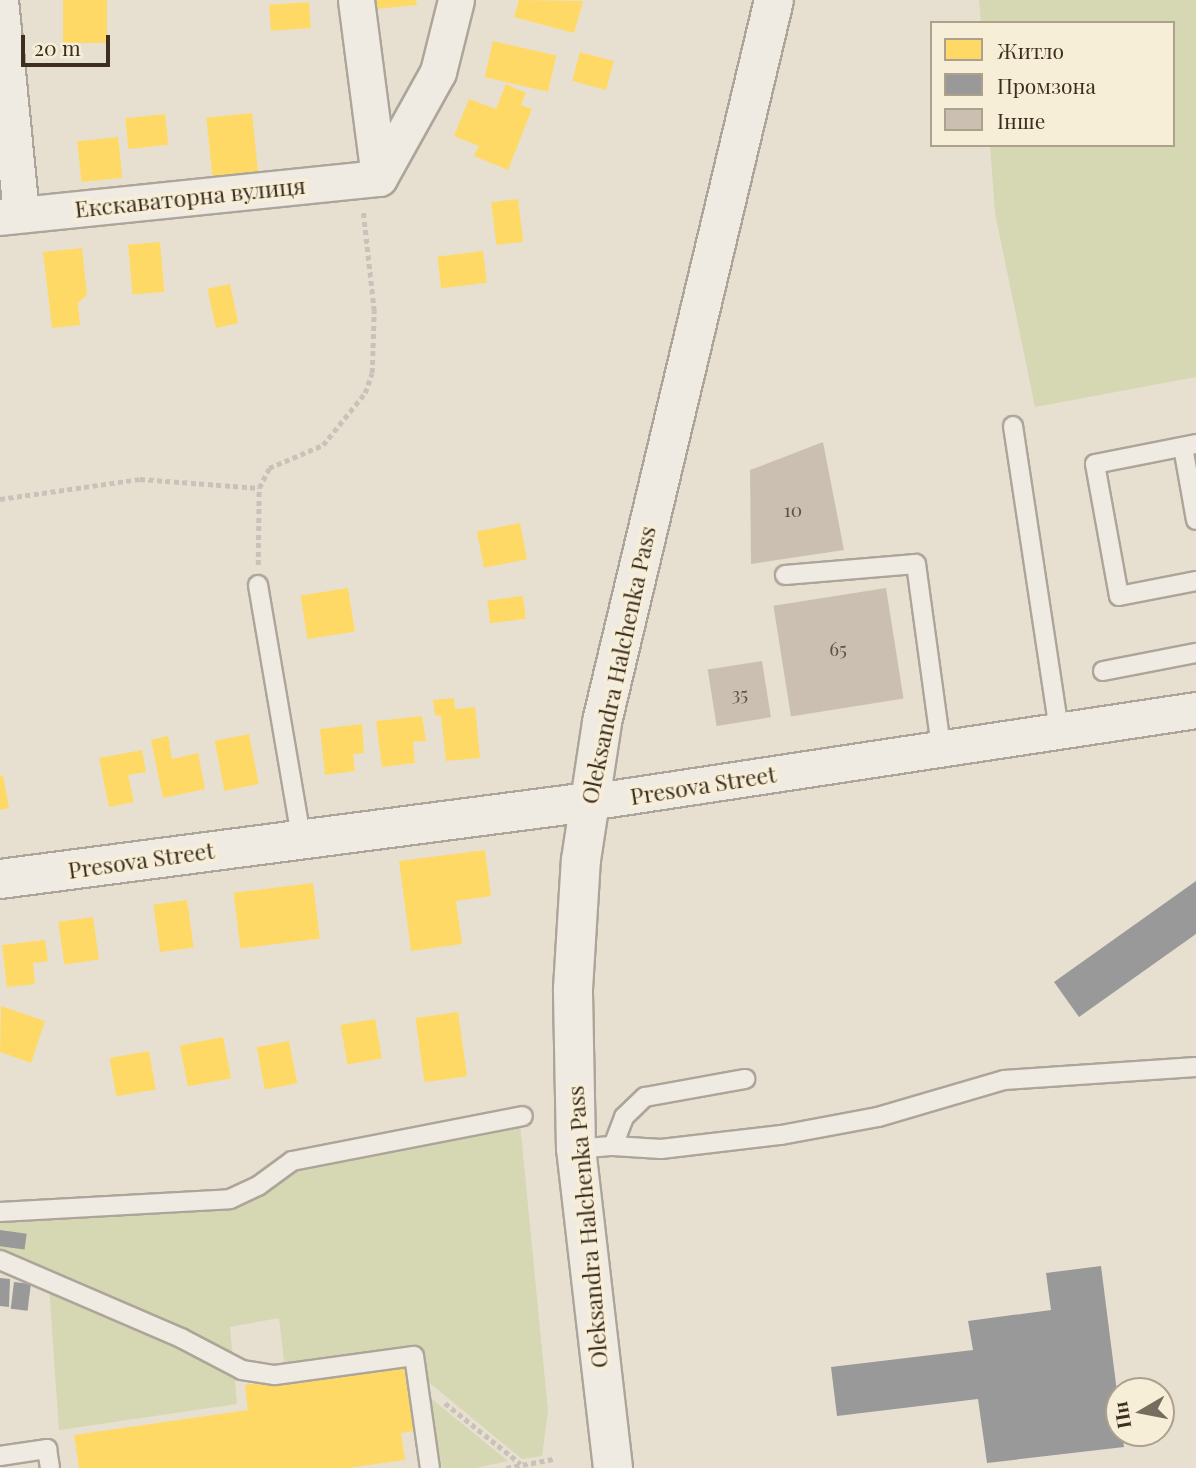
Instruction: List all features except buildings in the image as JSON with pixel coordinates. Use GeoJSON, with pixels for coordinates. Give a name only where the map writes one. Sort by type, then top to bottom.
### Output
{"type":"FeatureCollection","features":[{"type":"Feature","properties":{"kind":"main road","name":"Oleksandra Halchenka Pass"},"geometry":{"type":"LineString","coordinates":[[613,1468],[595,1148],[573,989],[589,802],[602,722],[632,590],[774,0]]}},
{"type":"Feature","properties":{"kind":"main road","name":"Presova Street"},"geometry":{"type":"LineString","coordinates":[[0,879],[301,837],[589,802]]}},
{"type":"Feature","properties":{"kind":"street"},"geometry":{"type":"LineString","coordinates":[[0,0],[10,216]]}},
{"type":"Feature","properties":{"kind":"street"},"geometry":{"type":"LineString","coordinates":[[356,0],[370,179]]}},
{"type":"Feature","properties":{"kind":"street"},"geometry":{"type":"LineString","coordinates":[[370,179],[438,72],[456,0]]}},
{"type":"Feature","properties":{"kind":"street","name":"Екскаваторна вулиця"},"geometry":{"type":"LineString","coordinates":[[10,216],[370,179]]}},
{"type":"Feature","properties":{"kind":"street","name":"Presova Street"},"geometry":{"type":"LineString","coordinates":[[589,802],[1196,710]]}},
{"type":"Feature","properties":{"kind":"lane"},"geometry":{"type":"LineString","coordinates":[[1013,426],[1059,730]]}},
{"type":"Feature","properties":{"kind":"lane"},"geometry":{"type":"LineString","coordinates":[[1196,520],[1189,445],[1096,464],[1119,596],[1196,581]]}},
{"type":"Feature","properties":{"kind":"lane"},"geometry":{"type":"LineString","coordinates":[[785,575],[916,564],[941,747]]}},
{"type":"Feature","properties":{"kind":"lane"},"geometry":{"type":"LineString","coordinates":[[258,585],[301,837]]}},
{"type":"Feature","properties":{"kind":"lane"},"geometry":{"type":"LineString","coordinates":[[1102,671],[1196,653]]}},
{"type":"Feature","properties":{"kind":"lane"},"geometry":{"type":"LineString","coordinates":[[595,1148],[661,1149],[781,1135],[878,1118],[1004,1080],[1196,1067]]}},
{"type":"Feature","properties":{"kind":"lane"},"geometry":{"type":"LineString","coordinates":[[595,1148],[645,1097],[745,1079]]}},
{"type":"Feature","properties":{"kind":"lane"},"geometry":{"type":"LineString","coordinates":[[0,1212],[230,1199],[258,1186],[292,1161],[523,1116]]}},
{"type":"Feature","properties":{"kind":"lane"},"geometry":{"type":"LineString","coordinates":[[0,1260],[181,1338],[242,1370],[275,1375],[414,1356],[430,1468]]}},
{"type":"Feature","properties":{"kind":"lane"},"geometry":{"type":"LineString","coordinates":[[0,1456],[47,1449],[50,1468]]}},
{"type":"Feature","properties":{"kind":"path"},"geometry":{"type":"LineString","coordinates":[[258,585],[259,488],[269,468],[323,445],[365,393],[372,373],[374,311],[370,179]]}},
{"type":"Feature","properties":{"kind":"path"},"geometry":{"type":"LineString","coordinates":[[0,499],[140,479],[259,488]]}},
{"type":"Feature","properties":{"kind":"path"},"geometry":{"type":"LineString","coordinates":[[417,1380],[521,1464]]}},
{"type":"Feature","properties":{"kind":"path"},"geometry":{"type":"LineString","coordinates":[[506,1468],[553,1459]]}},
{"type":"Feature","properties":{"kind":"green space"},"geometry":{"type":"Polygon","coordinates":[[[979,0],[1196,0],[1196,377],[1035,407],[995,213],[990,147],[1175,147],[1175,21],[981,21],[979,0]]]}},
{"type":"Feature","properties":{"kind":"green space"},"geometry":{"type":"Polygon","coordinates":[[[520,1123],[548,1411],[542,1456],[522,1459],[426,1380],[422,1351],[285,1369],[279,1318],[230,1327],[237,1404],[59,1430],[48,1273],[0,1253],[0,1219],[223,1204],[300,1164],[520,1123]]]}},
{"type":"Feature","properties":{"kind":"green space"},"geometry":{"type":"Polygon","coordinates":[[[428,1396],[508,1461],[476,1468],[442,1468],[428,1396]]]}}]}
